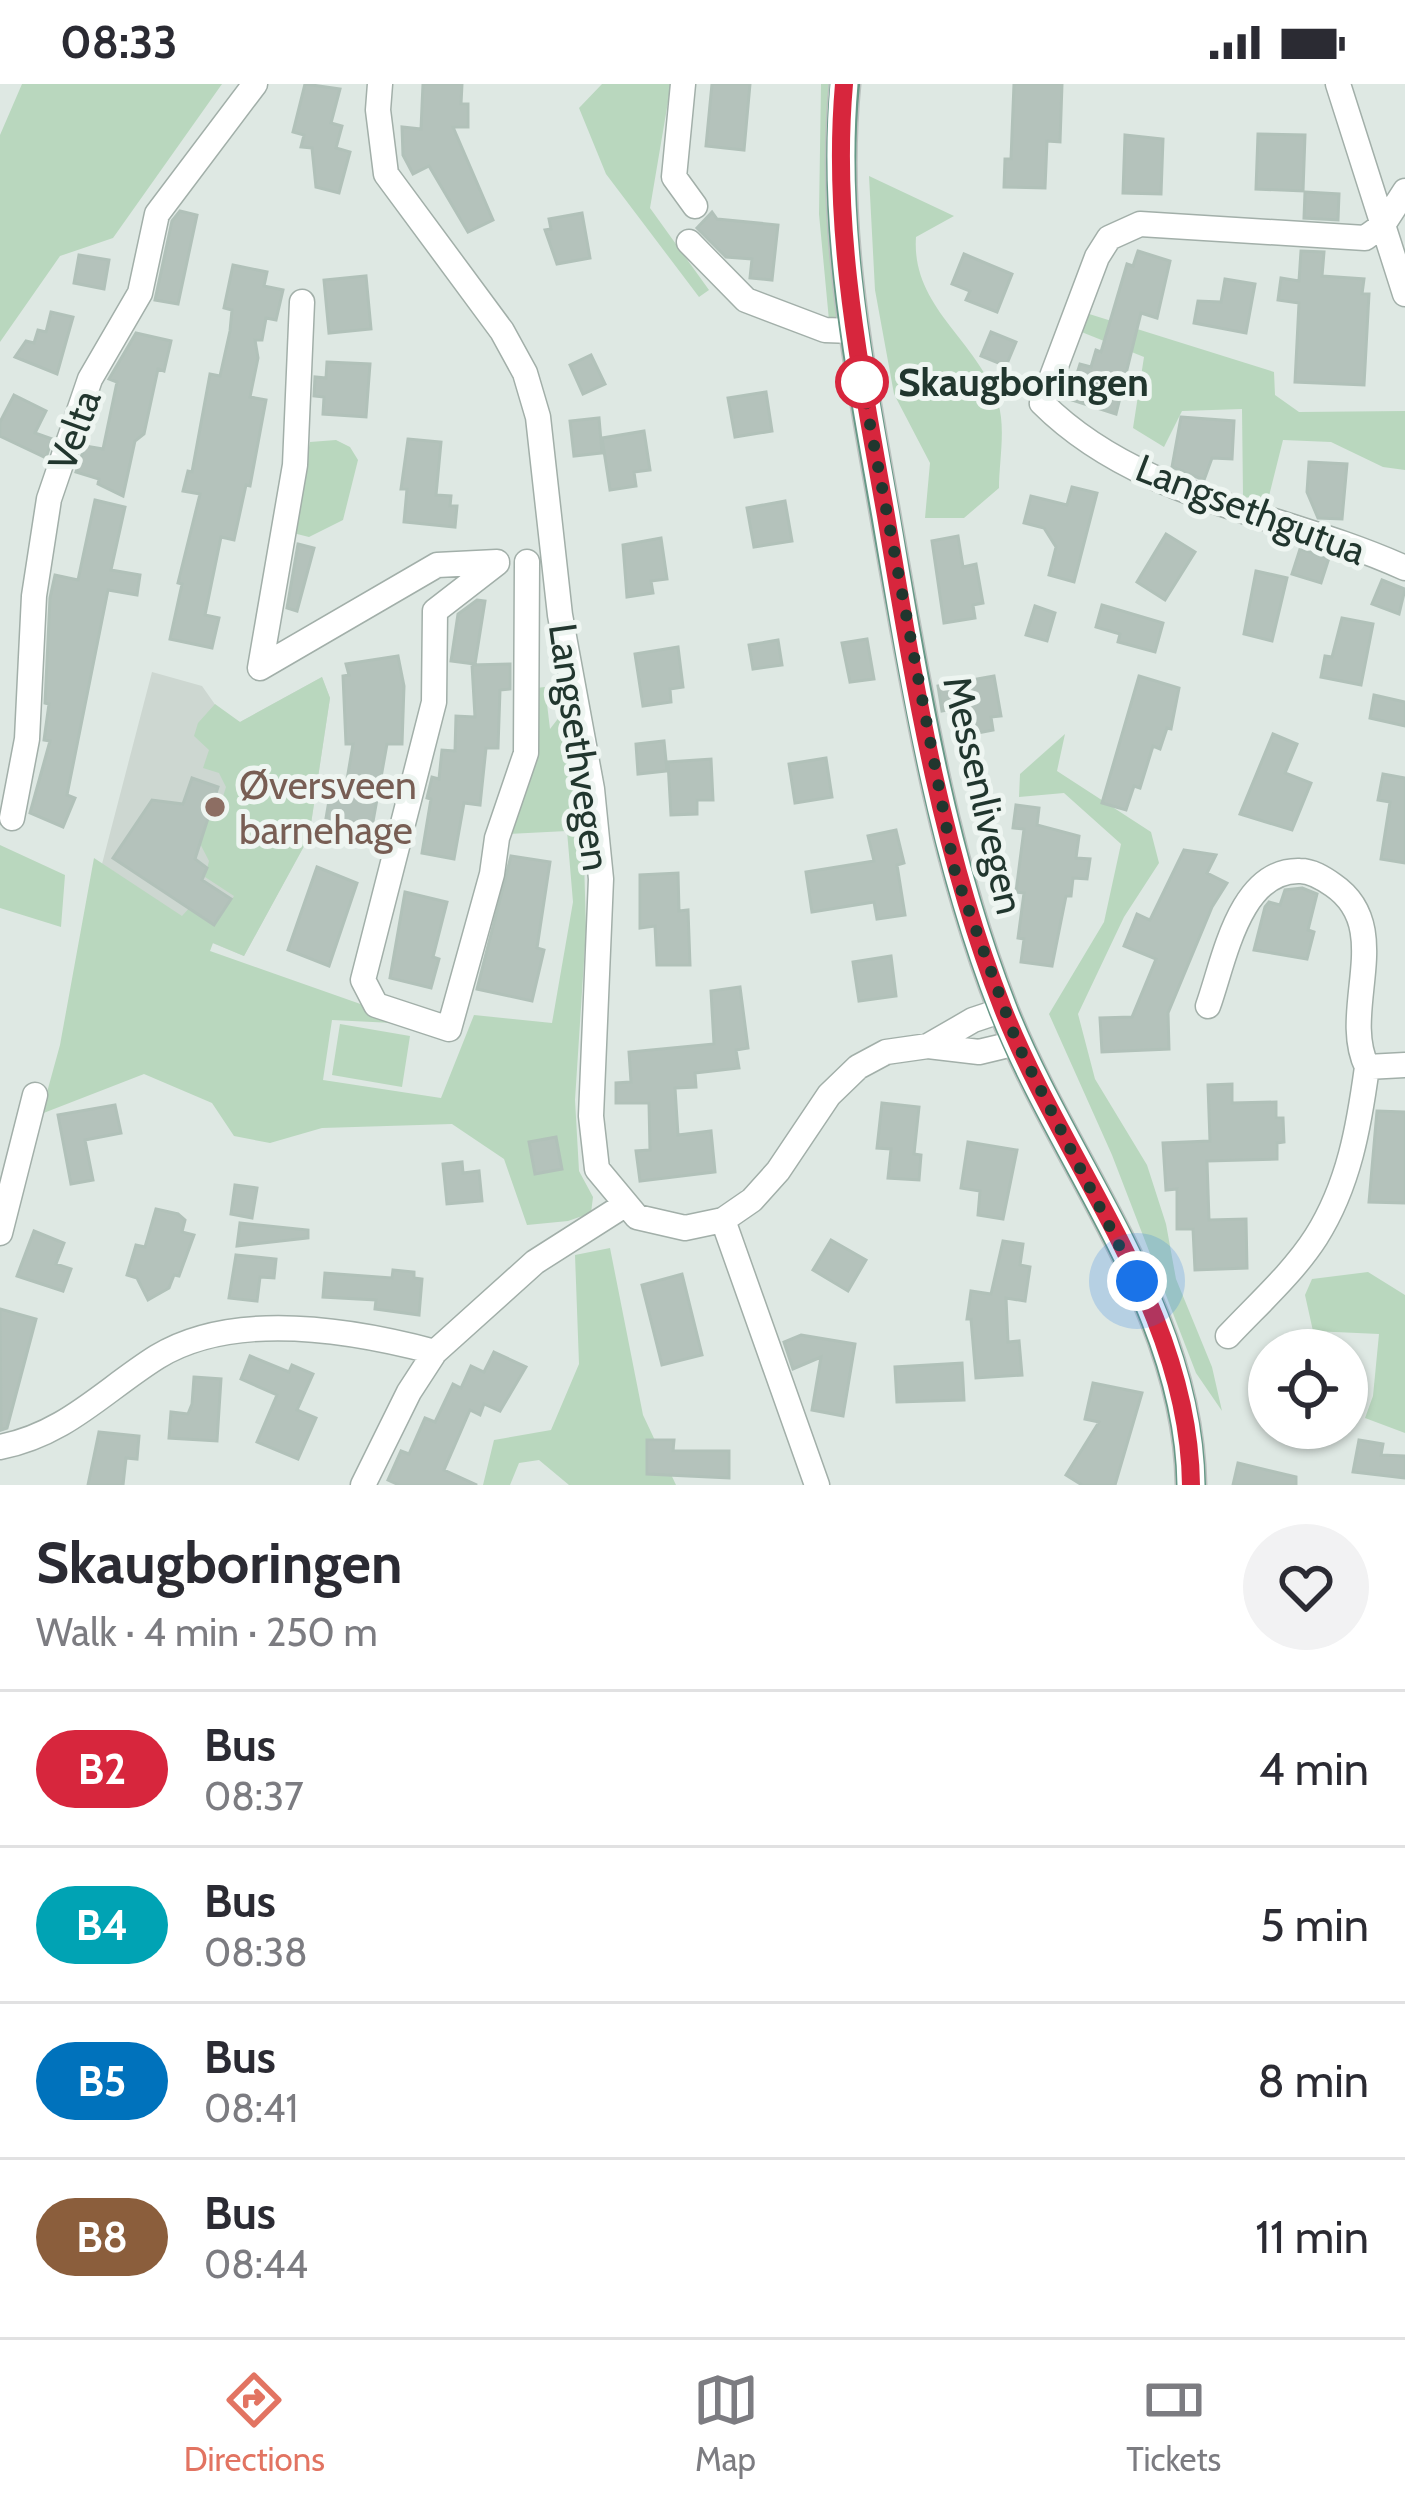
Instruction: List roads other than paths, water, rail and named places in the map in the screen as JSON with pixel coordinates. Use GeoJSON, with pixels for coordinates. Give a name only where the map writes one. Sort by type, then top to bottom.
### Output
{"type":"FeatureCollection","features":[{"type":"Feature","properties":{"kind":"main road","name":"Messenlivegen"},"geometry":{"type":"LineString","coordinates":[[844,84],[842,229],[854,331],[946,834],[1017,1043],[1124,1252],[1163,1340],[1186,1421],[1192,1485]]}},
{"type":"Feature","properties":{"kind":"street","name":"Velta"},"geometry":{"type":"LineString","coordinates":[[12,818],[26,740],[34,596],[50,499],[90,380],[140,292],[157,214],[255,84]]}},
{"type":"Feature","properties":{"kind":"street","name":"Langsethvegen"},"geometry":{"type":"LineString","coordinates":[[380,84],[378,110],[386,174],[502,331],[525,373],[538,417],[601,878],[591,1116],[596,1169],[623,1206]]}},
{"type":"Feature","properties":{"kind":"street"},"geometry":{"type":"LineString","coordinates":[[683,84],[674,177],[695,206]]}},
{"type":"Feature","properties":{"kind":"street"},"geometry":{"type":"LineString","coordinates":[[1338,84],[1405,294]]}},
{"type":"Feature","properties":{"kind":"street"},"geometry":{"type":"LineString","coordinates":[[1383,225],[1405,191]]}},
{"type":"Feature","properties":{"kind":"street","name":"Langsethgutua"},"geometry":{"type":"LineString","coordinates":[[1383,225],[1365,238],[1140,224],[1121,230],[1097,257],[1042,403],[1078,435],[1168,485],[1405,568]]}},
{"type":"Feature","properties":{"kind":"street"},"geometry":{"type":"LineString","coordinates":[[689,242],[746,300],[825,330],[854,331]]}},
{"type":"Feature","properties":{"kind":"street"},"geometry":{"type":"LineString","coordinates":[[302,302],[295,465],[260,668],[437,565],[554,560]]}},
{"type":"Feature","properties":{"kind":"street"},"geometry":{"type":"LineString","coordinates":[[497,562],[435,610],[434,702],[363,980],[376,1005],[449,1029],[497,838],[526,753],[527,562]]}},
{"type":"Feature","properties":{"kind":"street"},"geometry":{"type":"LineString","coordinates":[[1208,1006],[1248,899],[1264,882],[1288,871],[1309,871],[1349,898],[1364,926],[1358,1030],[1359,1051],[1367,1066],[1351,1157],[1334,1205],[1313,1241],[1228,1336]]}},
{"type":"Feature","properties":{"kind":"street"},"geometry":{"type":"LineString","coordinates":[[928,1046],[971,1021],[1003,1010]]}},
{"type":"Feature","properties":{"kind":"street"},"geometry":{"type":"LineString","coordinates":[[363,1485],[409,1392],[435,1352],[535,1262],[623,1206],[637,1217],[686,1228],[723,1220],[752,1199],[778,1171],[829,1095],[858,1067],[886,1052],[928,1046],[979,1052],[1017,1043]]}},
{"type":"Feature","properties":{"kind":"street"},"geometry":{"type":"LineString","coordinates":[[1367,1066],[1405,1065]]}},
{"type":"Feature","properties":{"kind":"street"},"geometry":{"type":"LineString","coordinates":[[0,1233],[35,1095]]}},
{"type":"Feature","properties":{"kind":"street"},"geometry":{"type":"LineString","coordinates":[[723,1220],[818,1485]]}},
{"type":"Feature","properties":{"kind":"street"},"geometry":{"type":"LineString","coordinates":[[0,1447],[64,1425],[183,1343],[277,1327],[381,1337],[435,1352]]}},
{"type":"Feature","properties":{"kind":"place","name":"Skaugboringen"},"geometry":{"type":"Point","coordinates":[862,382]}},
{"type":"Feature","properties":{"kind":"place","name":"Øversveen barnehage"},"geometry":{"type":"Point","coordinates":[215,807]}}]}
